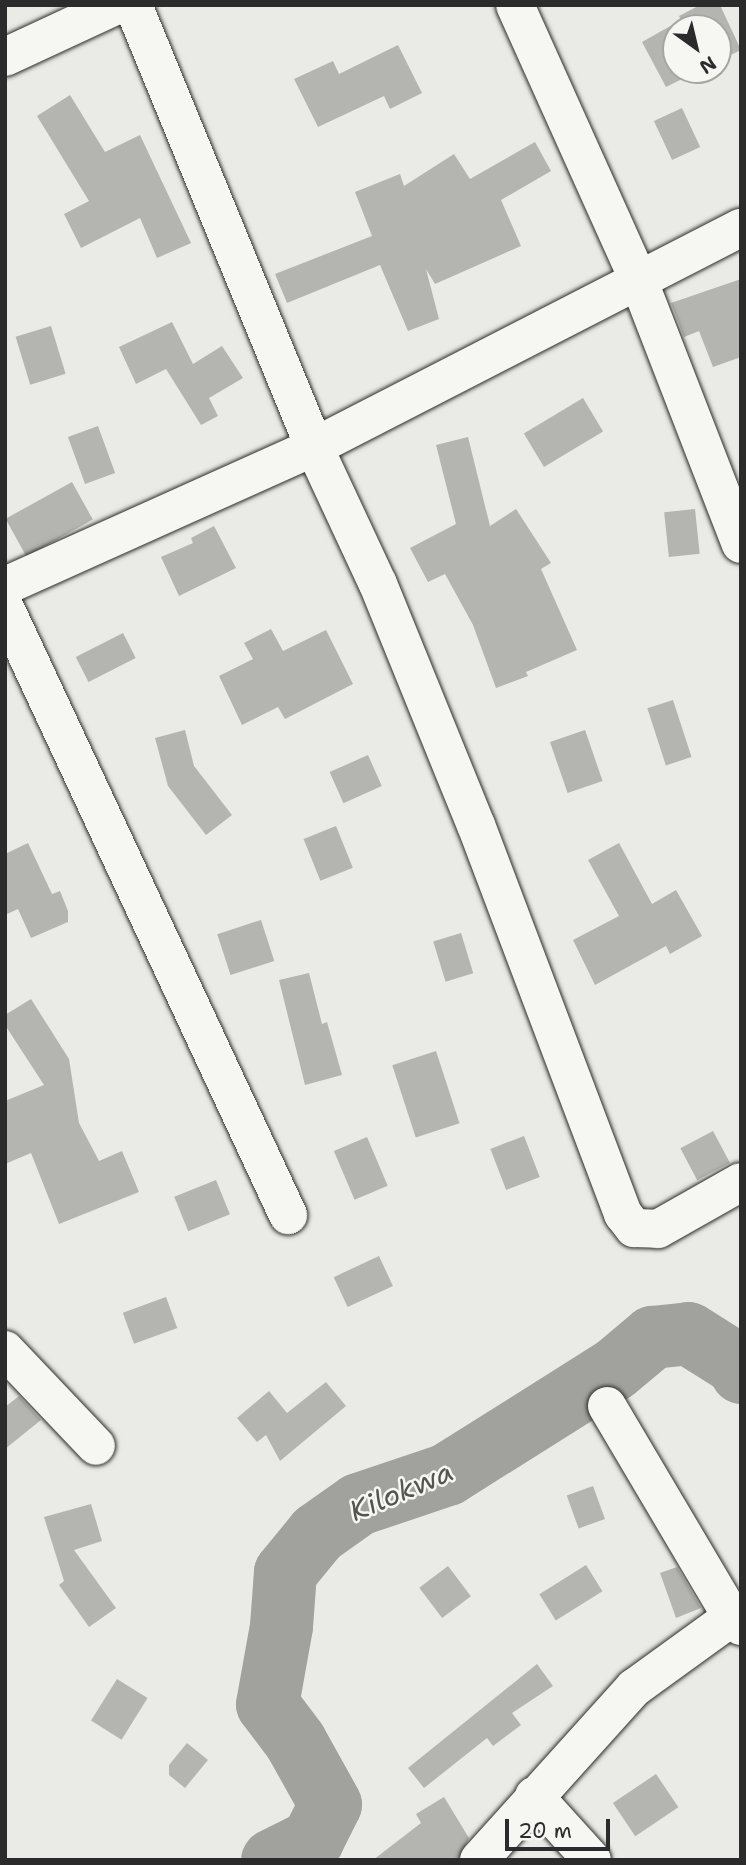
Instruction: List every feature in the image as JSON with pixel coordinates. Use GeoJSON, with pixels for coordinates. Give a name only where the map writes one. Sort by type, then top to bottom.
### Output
{"type":"FeatureCollection","features":[{"type":"Feature","properties":{"kind":"street"},"geometry":{"type":"LineString","coordinates":[[5,57],[117,5]]}},
{"type":"Feature","properties":{"kind":"street"},"geometry":{"type":"LineString","coordinates":[[133,5],[314,447],[378,584],[476,825],[622,1214],[634,1228],[657,1229],[741,1182]]}},
{"type":"Feature","properties":{"kind":"street"},"geometry":{"type":"LineString","coordinates":[[515,5],[638,279],[741,544]]}},
{"type":"Feature","properties":{"kind":"street"},"geometry":{"type":"LineString","coordinates":[[5,586],[314,447],[741,228]]}},
{"type":"Feature","properties":{"kind":"street"},"geometry":{"type":"LineString","coordinates":[[5,608],[288,1215]]}},
{"type":"Feature","properties":{"kind":"street"},"geometry":{"type":"LineString","coordinates":[[5,1350],[96,1446]]}},
{"type":"Feature","properties":{"kind":"street"},"geometry":{"type":"LineString","coordinates":[[479,1860],[634,1688],[736,1622],[607,1405]]}},
{"type":"Feature","properties":{"kind":"street"},"geometry":{"type":"LineString","coordinates":[[534,1796],[592,1860]]}},
{"type":"Feature","properties":{"kind":"building"},"geometry":{"type":"Polygon","coordinates":[[[700,5],[720,5],[724,14],[683,14],[700,5]]]}},
{"type":"Feature","properties":{"kind":"building"},"geometry":{"type":"Polygon","coordinates":[[[662,31],[662,80],[642,42],[662,31]]]}},
{"type":"Feature","properties":{"kind":"building"},"geometry":{"type":"Polygon","coordinates":[[[732,31],[741,50],[732,54],[732,31]]]}},
{"type":"Feature","properties":{"kind":"building"},"geometry":{"type":"Polygon","coordinates":[[[398,45],[422,93],[390,109],[384,96],[318,127],[294,79],[333,61],[339,74],[398,45]]]}},
{"type":"Feature","properties":{"kind":"building"},"geometry":{"type":"Polygon","coordinates":[[[70,95],[105,152],[140,135],[191,243],[157,258],[140,218],[81,248],[64,214],[89,201],[37,116],[70,95]]]}},
{"type":"Feature","properties":{"kind":"building"},"geometry":{"type":"Polygon","coordinates":[[[682,108],[700,147],[672,160],[654,121],[682,108]]]}},
{"type":"Feature","properties":{"kind":"building"},"geometry":{"type":"Polygon","coordinates":[[[535,142],[551,171],[501,200],[521,246],[435,284],[426,269],[439,319],[408,331],[380,265],[287,303],[275,274],[372,236],[355,192],[400,174],[404,186],[454,154],[470,179],[535,142]]]}},
{"type":"Feature","properties":{"kind":"building"},"geometry":{"type":"Polygon","coordinates":[[[741,279],[741,357],[713,367],[699,331],[684,337],[671,303],[741,279]]]}},
{"type":"Feature","properties":{"kind":"building"},"geometry":{"type":"Polygon","coordinates":[[[172,322],[193,364],[222,346],[243,378],[209,398],[218,416],[201,425],[166,369],[136,384],[119,347],[172,322]]]}},
{"type":"Feature","properties":{"kind":"building"},"geometry":{"type":"Polygon","coordinates":[[[51,326],[66,374],[30,385],[16,337],[51,326]]]}},
{"type":"Feature","properties":{"kind":"building"},"geometry":{"type":"Polygon","coordinates":[[[583,398],[603,431],[544,467],[524,434],[583,398]]]}},
{"type":"Feature","properties":{"kind":"building"},"geometry":{"type":"Polygon","coordinates":[[[98,426],[115,473],[85,484],[68,437],[98,426]]]}},
{"type":"Feature","properties":{"kind":"building"},"geometry":{"type":"Polygon","coordinates":[[[468,437],[490,526],[516,509],[551,563],[541,569],[577,650],[526,672],[528,676],[496,688],[473,625],[445,574],[428,582],[410,548],[456,524],[436,445],[468,437]]]}},
{"type":"Feature","properties":{"kind":"building"},"geometry":{"type":"Polygon","coordinates":[[[72,482],[93,520],[26,556],[6,519],[72,482]]]}},
{"type":"Feature","properties":{"kind":"building"},"geometry":{"type":"Polygon","coordinates":[[[695,509],[700,554],[669,557],[664,512],[695,509]]]}},
{"type":"Feature","properties":{"kind":"building"},"geometry":{"type":"Polygon","coordinates":[[[214,526],[236,568],[179,596],[161,557],[193,543],[191,538],[214,526]]]}},
{"type":"Feature","properties":{"kind":"building"},"geometry":{"type":"Polygon","coordinates":[[[271,629],[283,651],[326,630],[353,684],[285,719],[278,707],[242,725],[219,676],[253,659],[244,643],[271,629]]]}},
{"type":"Feature","properties":{"kind":"building"},"geometry":{"type":"Polygon","coordinates":[[[123,633],[136,658],[88,682],[76,657],[123,633]]]}},
{"type":"Feature","properties":{"kind":"building"},"geometry":{"type":"Polygon","coordinates":[[[673,700],[692,757],[666,765],[647,708],[673,700]]]}},
{"type":"Feature","properties":{"kind":"building"},"geometry":{"type":"Polygon","coordinates":[[[185,730],[194,766],[232,815],[206,835],[168,786],[155,738],[185,730]]]}},
{"type":"Feature","properties":{"kind":"building"},"geometry":{"type":"Polygon","coordinates":[[[585,730],[603,781],[568,793],[550,742],[585,730]]]}},
{"type":"Feature","properties":{"kind":"building"},"geometry":{"type":"Polygon","coordinates":[[[368,755],[382,786],[343,803],[330,772],[368,755]]]}},
{"type":"Feature","properties":{"kind":"building"},"geometry":{"type":"Polygon","coordinates":[[[336,826],[353,868],[320,881],[304,839],[336,826]]]}},
{"type":"Feature","properties":{"kind":"building"},"geometry":{"type":"Polygon","coordinates":[[[28,843],[52,894],[60,891],[68,911],[68,922],[31,938],[18,909],[5,915],[5,854],[28,843]]]}},
{"type":"Feature","properties":{"kind":"building"},"geometry":{"type":"Polygon","coordinates":[[[619,843],[652,904],[676,890],[702,936],[670,954],[666,946],[595,985],[573,940],[619,916],[588,860],[619,843]]]}},
{"type":"Feature","properties":{"kind":"building"},"geometry":{"type":"Polygon","coordinates":[[[261,920],[274,961],[231,975],[217,934],[261,920]]]}},
{"type":"Feature","properties":{"kind":"building"},"geometry":{"type":"Polygon","coordinates":[[[461,933],[473,973],[446,982],[433,941],[461,933]]]}},
{"type":"Feature","properties":{"kind":"building"},"geometry":{"type":"Polygon","coordinates":[[[309,973],[322,1024],[327,1022],[342,1075],[305,1085],[279,980],[309,973]]]}},
{"type":"Feature","properties":{"kind":"building"},"geometry":{"type":"Polygon","coordinates":[[[31,999],[69,1059],[79,1123],[99,1161],[122,1151],[139,1192],[59,1224],[31,1153],[5,1164],[5,1101],[44,1085],[5,1025],[5,1015],[31,999]]]}},
{"type":"Feature","properties":{"kind":"building"},"geometry":{"type":"Polygon","coordinates":[[[436,1051],[459,1123],[416,1137],[392,1065],[436,1051]]]}},
{"type":"Feature","properties":{"kind":"building"},"geometry":{"type":"Polygon","coordinates":[[[713,1131],[730,1163],[697,1180],[680,1148],[713,1131]]]}},
{"type":"Feature","properties":{"kind":"building"},"geometry":{"type":"Polygon","coordinates":[[[524,1136],[540,1177],[506,1190],[490,1149],[524,1136]]]}},
{"type":"Feature","properties":{"kind":"building"},"geometry":{"type":"Polygon","coordinates":[[[367,1137],[388,1186],[355,1200],[334,1151],[367,1137]]]}},
{"type":"Feature","properties":{"kind":"building"},"geometry":{"type":"Polygon","coordinates":[[[216,1180],[230,1214],[188,1231],[174,1197],[216,1180]]]}},
{"type":"Feature","properties":{"kind":"building"},"geometry":{"type":"Polygon","coordinates":[[[379,1256],[393,1286],[348,1307],[334,1277],[379,1256]]]}},
{"type":"Feature","properties":{"kind":"building"},"geometry":{"type":"Polygon","coordinates":[[[166,1297],[177,1328],[134,1344],[123,1313],[166,1297]]]}},
{"type":"Feature","properties":{"kind":"building"},"geometry":{"type":"Polygon","coordinates":[[[326,1382],[346,1406],[280,1461],[266,1435],[257,1442],[237,1418],[269,1391],[287,1413],[326,1382]]]}},
{"type":"Feature","properties":{"kind":"building"},"geometry":{"type":"Polygon","coordinates":[[[19,1396],[41,1420],[5,1449],[5,1407],[19,1396]]]}},
{"type":"Feature","properties":{"kind":"building"},"geometry":{"type":"Polygon","coordinates":[[[593,1486],[605,1519],[579,1528],[567,1496],[593,1486]]]}},
{"type":"Feature","properties":{"kind":"building"},"geometry":{"type":"Polygon","coordinates":[[[91,1504],[102,1541],[74,1550],[116,1608],[89,1627],[59,1585],[64,1581],[44,1517],[91,1504]]]}},
{"type":"Feature","properties":{"kind":"building"},"geometry":{"type":"Polygon","coordinates":[[[586,1565],[602,1591],[556,1620],[539,1594],[586,1565]]]}},
{"type":"Feature","properties":{"kind":"building"},"geometry":{"type":"Polygon","coordinates":[[[448,1566],[471,1596],[442,1618],[419,1588],[448,1566]]]}},
{"type":"Feature","properties":{"kind":"building"},"geometry":{"type":"Polygon","coordinates":[[[677,1567],[701,1608],[676,1618],[660,1573],[677,1567]]]}},
{"type":"Feature","properties":{"kind":"building"},"geometry":{"type":"Polygon","coordinates":[[[537,1664],[553,1686],[512,1713],[521,1725],[493,1746],[487,1738],[424,1788],[408,1768],[537,1664]]]}},
{"type":"Feature","properties":{"kind":"building"},"geometry":{"type":"Polygon","coordinates":[[[117,1679],[148,1698],[122,1740],[91,1721],[117,1679]]]}},
{"type":"Feature","properties":{"kind":"building"},"geometry":{"type":"Polygon","coordinates":[[[187,1743],[208,1760],[185,1788],[169,1775],[169,1765],[187,1743]]]}},
{"type":"Feature","properties":{"kind":"building"},"geometry":{"type":"Polygon","coordinates":[[[656,1774],[678,1807],[635,1836],[613,1803],[656,1774]]]}},
{"type":"Feature","properties":{"kind":"building"},"geometry":{"type":"Polygon","coordinates":[[[444,1797],[469,1838],[458,1860],[373,1860],[421,1823],[416,1814],[444,1797]]]}},
{"type":"Feature","properties":{"kind":"waterway","name":"Kilokwa"},"geometry":{"type":"LineString","coordinates":[[272,1860],[312,1840],[330,1804],[295,1741],[267,1704],[281,1626],[285,1572],[317,1533],[358,1504],[447,1474],[614,1369],[652,1337],[688,1333],[737,1364],[741,1372]]}}]}
